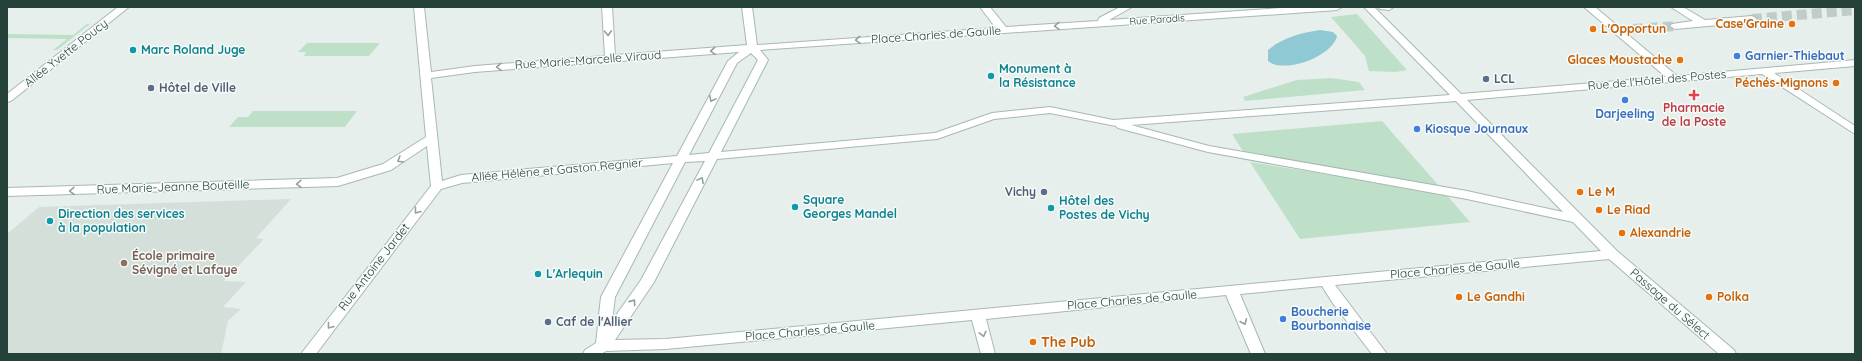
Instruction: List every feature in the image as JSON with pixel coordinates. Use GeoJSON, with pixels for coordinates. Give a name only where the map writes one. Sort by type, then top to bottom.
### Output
{"type":"FeatureCollection","features":[{"type":"Feature","properties":{"kind":"street","name":"Allée Yvette Poucy"},"geometry":{"type":"LineString","coordinates":[[7,98],[124,7]]}},
{"type":"Feature","properties":{"kind":"street"},"geometry":{"type":"LineString","coordinates":[[419,7],[436,183]]}},
{"type":"Feature","properties":{"kind":"street"},"geometry":{"type":"LineString","coordinates":[[607,7],[610,59]]}},
{"type":"Feature","properties":{"kind":"street"},"geometry":{"type":"LineString","coordinates":[[590,354],[602,346],[647,282],[763,60],[752,48],[747,7]]}},
{"type":"Feature","properties":{"kind":"street"},"geometry":{"type":"LineString","coordinates":[[985,7],[1003,30]]}},
{"type":"Feature","properties":{"kind":"street"},"geometry":{"type":"LineString","coordinates":[[1096,23],[1127,7]]}},
{"type":"Feature","properties":{"kind":"street","name":"Rue Paradis"},"geometry":{"type":"LineString","coordinates":[[1096,23],[1337,7]]}},
{"type":"Feature","properties":{"kind":"street"},"geometry":{"type":"LineString","coordinates":[[1369,7],[1612,254]]}},
{"type":"Feature","properties":{"kind":"street"},"geometry":{"type":"LineString","coordinates":[[1383,7],[1389,7]]}},
{"type":"Feature","properties":{"kind":"street"},"geometry":{"type":"LineString","coordinates":[[1590,7],[1675,79]]}},
{"type":"Feature","properties":{"kind":"street"},"geometry":{"type":"LineString","coordinates":[[1676,7],[1702,23]]}},
{"type":"Feature","properties":{"kind":"street"},"geometry":{"type":"LineString","coordinates":[[1676,26],[1752,19]]}},
{"type":"Feature","properties":{"kind":"street","name":"Place Charles de Gaulle"},"geometry":{"type":"LineString","coordinates":[[1096,23],[752,48],[732,61],[608,297],[602,346],[666,344],[1612,254]]}},
{"type":"Feature","properties":{"kind":"street"},"geometry":{"type":"LineString","coordinates":[[1619,31],[1633,29]]}},
{"type":"Feature","properties":{"kind":"street","name":"Rue Marie-Marcelle Viraud"},"geometry":{"type":"LineString","coordinates":[[426,76],[475,69],[752,48]]}},
{"type":"Feature","properties":{"kind":"street","name":"Rue de l'Hôtel des Postes"},"geometry":{"type":"LineString","coordinates":[[1458,98],[1855,64]]}},
{"type":"Feature","properties":{"kind":"street"},"geometry":{"type":"LineString","coordinates":[[1764,71],[1855,131]]}},
{"type":"Feature","properties":{"kind":"street"},"geometry":{"type":"LineString","coordinates":[[1113,123],[1458,98]]}},
{"type":"Feature","properties":{"kind":"street"},"geometry":{"type":"LineString","coordinates":[[679,160],[937,136],[992,116],[1050,110],[1113,123],[1208,149],[1467,195],[1577,219]]}},
{"type":"Feature","properties":{"kind":"street","name":"Rue Marie-Jeanne Bouteille"},"geometry":{"type":"LineString","coordinates":[[7,192],[338,182],[387,167],[432,138]]}},
{"type":"Feature","properties":{"kind":"street","name":"Allée Hélène et Gaston Regnier"},"geometry":{"type":"LineString","coordinates":[[436,183],[460,179],[679,160]]}},
{"type":"Feature","properties":{"kind":"street","name":"Rue Antoine Jardet"},"geometry":{"type":"LineString","coordinates":[[308,354],[436,183]]}},
{"type":"Feature","properties":{"kind":"street","name":"Passage du Sélect"},"geometry":{"type":"LineString","coordinates":[[1612,254],[1729,354]]}},
{"type":"Feature","properties":{"kind":"street"},"geometry":{"type":"LineString","coordinates":[[1326,281],[1337,299],[1380,354]]}},
{"type":"Feature","properties":{"kind":"street"},"geometry":{"type":"LineString","coordinates":[[1231,290],[1258,354]]}},
{"type":"Feature","properties":{"kind":"street"},"geometry":{"type":"LineString","coordinates":[[978,315],[988,354]]}},
{"type":"Feature","properties":{"kind":"shaded area","name":"École primaire Sévigné et Lafaye"},"geometry":{"type":"Polygon","coordinates":[[[291,199],[256,238],[264,239],[224,281],[246,282],[223,307],[241,309],[228,321],[221,354],[7,354],[7,234],[39,207],[291,199]]]}},
{"type":"Feature","properties":{"kind":"green space"},"geometry":{"type":"Polygon","coordinates":[[[1357,14],[1407,70],[1396,72],[1369,71],[1365,56],[1331,17],[1357,14]]]}},
{"type":"Feature","properties":{"kind":"green space"},"geometry":{"type":"Polygon","coordinates":[[[87,24],[90,24],[57,50],[53,50],[67,39],[7,38],[7,34],[73,35],[87,24]]]}},
{"type":"Feature","properties":{"kind":"green space"},"geometry":{"type":"Polygon","coordinates":[[[307,43],[380,43],[369,56],[304,56],[306,52],[298,52],[307,43]]]}},
{"type":"Feature","properties":{"kind":"green space"},"geometry":{"type":"Polygon","coordinates":[[[1331,78],[1359,82],[1365,90],[1245,101],[1243,97],[1297,80],[1331,78]]]}},
{"type":"Feature","properties":{"kind":"green space"},"geometry":{"type":"Polygon","coordinates":[[[253,111],[357,111],[345,127],[229,127],[238,117],[248,117],[253,111]]]}},
{"type":"Feature","properties":{"kind":"green space"},"geometry":{"type":"Polygon","coordinates":[[[1382,121],[1440,187],[1244,153],[1232,134],[1382,121]]]}},
{"type":"Feature","properties":{"kind":"green space"},"geometry":{"type":"Polygon","coordinates":[[[1250,162],[1445,193],[1470,222],[1300,239],[1250,162]]]}},
{"type":"Feature","properties":{"kind":"water"},"geometry":{"type":"Polygon","coordinates":[[[1320,30],[1333,32],[1337,36],[1333,44],[1317,57],[1285,66],[1275,65],[1268,61],[1268,50],[1280,42],[1299,34],[1320,30]]]}},
{"type":"Feature","properties":{"kind":"tunnel"},"geometry":{"type":"LineString","coordinates":[[1752,19],[1855,10]]}},
{"type":"Feature","properties":{"kind":"tunnel"},"geometry":{"type":"LineString","coordinates":[[1633,29],[1675,26]]}},
{"type":"Feature","properties":{"kind":"place","name":"Case'Graine"},"geometry":{"type":"Point","coordinates":[1792,24]}},
{"type":"Feature","properties":{"kind":"place","name":"L'Opportun"},"geometry":{"type":"Point","coordinates":[1593,29]}},
{"type":"Feature","properties":{"kind":"place","name":"Marc Roland Juge"},"geometry":{"type":"Point","coordinates":[133,50]}},
{"type":"Feature","properties":{"kind":"place","name":"Garnier-Thiebaut"},"geometry":{"type":"Point","coordinates":[1737,56]}},
{"type":"Feature","properties":{"kind":"place","name":"Glaces Moustache"},"geometry":{"type":"Point","coordinates":[1680,60]}},
{"type":"Feature","properties":{"kind":"place","name":"Monument à la Résistance"},"geometry":{"type":"Point","coordinates":[991,76]}},
{"type":"Feature","properties":{"kind":"place","name":"LCL"},"geometry":{"type":"Point","coordinates":[1486,79]}},
{"type":"Feature","properties":{"kind":"place","name":"Péchés-Mignons"},"geometry":{"type":"Point","coordinates":[1836,83]}},
{"type":"Feature","properties":{"kind":"place","name":"Hôtel de Ville"},"geometry":{"type":"Point","coordinates":[151,88]}},
{"type":"Feature","properties":{"kind":"place","name":"Pharmacie de la Poste"},"geometry":{"type":"Point","coordinates":[1694,95]}},
{"type":"Feature","properties":{"kind":"place","name":"Darjeeling"},"geometry":{"type":"Point","coordinates":[1625,100]}},
{"type":"Feature","properties":{"kind":"place","name":"Kiosque Journaux"},"geometry":{"type":"Point","coordinates":[1417,129]}},
{"type":"Feature","properties":{"kind":"place","name":"Vichy"},"geometry":{"type":"Point","coordinates":[1044,192]}},
{"type":"Feature","properties":{"kind":"place","name":"Le M"},"geometry":{"type":"Point","coordinates":[1580,192]}},
{"type":"Feature","properties":{"kind":"place","name":"Square Georges Mandel"},"geometry":{"type":"Point","coordinates":[795,207]}},
{"type":"Feature","properties":{"kind":"place","name":"Hôtel des Postes de Vichy"},"geometry":{"type":"Point","coordinates":[1051,208]}},
{"type":"Feature","properties":{"kind":"place","name":"Le Riad"},"geometry":{"type":"Point","coordinates":[1599,210]}},
{"type":"Feature","properties":{"kind":"place","name":"Direction des services à la population"},"geometry":{"type":"Point","coordinates":[50,221]}},
{"type":"Feature","properties":{"kind":"place","name":"Alexandrie"},"geometry":{"type":"Point","coordinates":[1622,233]}},
{"type":"Feature","properties":{"kind":"place","name":"École primaire Sévigné et Lafaye"},"geometry":{"type":"Point","coordinates":[124,263]}},
{"type":"Feature","properties":{"kind":"place","name":"L'Arlequin"},"geometry":{"type":"Point","coordinates":[538,274]}},
{"type":"Feature","properties":{"kind":"place","name":"Le Gandhi"},"geometry":{"type":"Point","coordinates":[1459,297]}},
{"type":"Feature","properties":{"kind":"place","name":"Polka"},"geometry":{"type":"Point","coordinates":[1709,297]}},
{"type":"Feature","properties":{"kind":"place","name":"Boucherie Bourbonnaise"},"geometry":{"type":"Point","coordinates":[1283,319]}},
{"type":"Feature","properties":{"kind":"place","name":"Caf de l'Allier"},"geometry":{"type":"Point","coordinates":[548,322]}},
{"type":"Feature","properties":{"kind":"place","name":"The Pub"},"geometry":{"type":"Point","coordinates":[1033,342]}}]}
